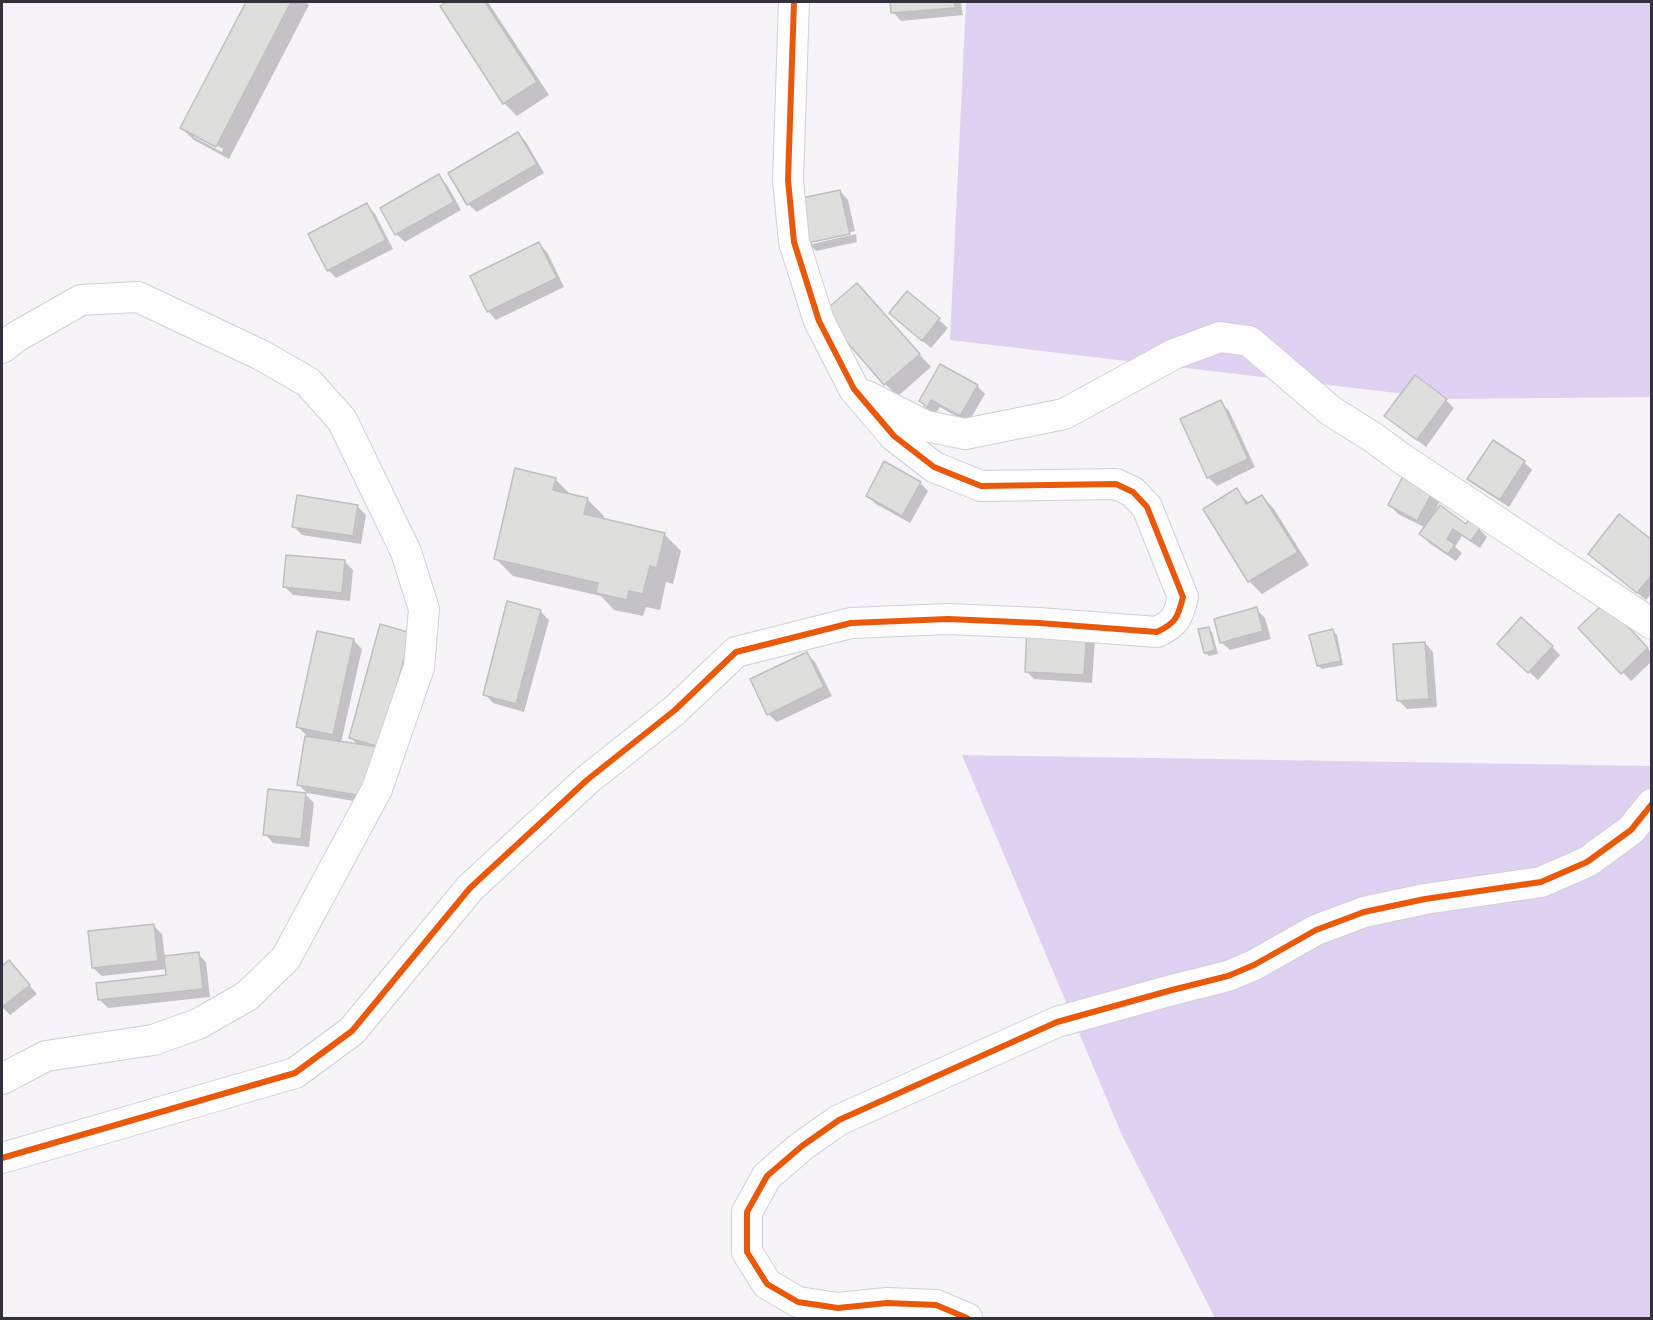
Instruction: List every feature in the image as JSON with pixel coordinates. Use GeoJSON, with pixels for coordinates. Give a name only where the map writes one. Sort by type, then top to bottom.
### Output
{"type":"FeatureCollection","features":[{"type":"Feature","properties":{"kind":"street"},"geometry":{"type":"LineString","coordinates":[[2,1158],[295,1073],[352,1031],[470,888],[587,780],[675,710],[736,652],[851,623],[948,619],[1039,622],[1157,632],[1171,626],[1180,611],[1184,597],[1147,507],[1133,492],[1116,484],[981,486],[934,466],[894,436],[854,389],[819,321],[794,242],[788,180],[794,2]]}},
{"type":"Feature","properties":{"kind":"street"},"geometry":{"type":"LineString","coordinates":[[2,348],[16,337],[81,300],[138,297],[252,350],[309,382],[342,420],[406,552],[424,609],[419,667],[377,789],[286,958],[247,996],[198,1024],[153,1040],[46,1056],[2,1079]]}},
{"type":"Feature","properties":{"kind":"street"},"geometry":{"type":"LineString","coordinates":[[854,389],[926,426],[965,434],[1064,414],[1174,354],[1220,337],[1249,341],[1331,411],[1652,624]]}},
{"type":"Feature","properties":{"kind":"street"},"geometry":{"type":"LineString","coordinates":[[968,1318],[936,1305],[887,1303],[838,1308],[798,1302],[767,1284],[747,1252],[747,1212],[767,1176],[802,1146],[839,1120],[1057,1022],[1228,976],[1254,965],[1316,930],[1364,912],[1425,898],[1541,882],[1587,862],[1631,830],[1652,804]]}},
{"type":"Feature","properties":{"kind":"shaded area"},"geometry":{"type":"Polygon","coordinates":[[[966,2],[1651,2],[1651,397],[1447,399],[950,340],[966,2]]]}},
{"type":"Feature","properties":{"kind":"shaded area"},"geometry":{"type":"Polygon","coordinates":[[[962,755],[1651,766],[1651,1318],[1215,1318],[1122,1135],[962,755]]]}},
{"type":"Feature","properties":{"kind":"building"},"geometry":{"type":"Polygon","coordinates":[[[246,2],[291,2],[216,147],[180,128],[246,2]]]}},
{"type":"Feature","properties":{"kind":"building"},"geometry":{"type":"Polygon","coordinates":[[[446,2],[485,2],[537,82],[503,104],[440,6],[446,2]]]}},
{"type":"Feature","properties":{"kind":"building"},"geometry":{"type":"Polygon","coordinates":[[[890,2],[954,2],[955,8],[891,13],[890,2]]]}},
{"type":"Feature","properties":{"kind":"building"},"geometry":{"type":"Polygon","coordinates":[[[518,132],[537,164],[467,205],[448,173],[518,132]]]}},
{"type":"Feature","properties":{"kind":"building"},"geometry":{"type":"Polygon","coordinates":[[[439,174],[454,202],[395,235],[380,208],[439,174]]]}},
{"type":"Feature","properties":{"kind":"building"},"geometry":{"type":"Polygon","coordinates":[[[840,190],[850,234],[807,243],[797,199],[840,190]]]}},
{"type":"Feature","properties":{"kind":"building"},"geometry":{"type":"Polygon","coordinates":[[[367,203],[386,240],[327,271],[308,234],[367,203]]]}},
{"type":"Feature","properties":{"kind":"building"},"geometry":{"type":"Polygon","coordinates":[[[539,242],[557,278],[487,312],[470,276],[539,242]]]}},
{"type":"Feature","properties":{"kind":"building"},"geometry":{"type":"Polygon","coordinates":[[[857,283],[920,354],[884,385],[822,313],[857,283]]]}},
{"type":"Feature","properties":{"kind":"building"},"geometry":{"type":"Polygon","coordinates":[[[907,291],[940,318],[922,341],[889,313],[907,291]]]}},
{"type":"Feature","properties":{"kind":"building"},"geometry":{"type":"Polygon","coordinates":[[[940,364],[978,385],[960,416],[931,400],[922,416],[919,415],[925,405],[919,401],[940,364]]]}},
{"type":"Feature","properties":{"kind":"building"},"geometry":{"type":"Polygon","coordinates":[[[1415,375],[1447,399],[1417,440],[1384,416],[1415,375]]]}},
{"type":"Feature","properties":{"kind":"building"},"geometry":{"type":"Polygon","coordinates":[[[1221,400],[1248,459],[1207,478],[1180,419],[1221,400]]]}},
{"type":"Feature","properties":{"kind":"building"},"geometry":{"type":"Polygon","coordinates":[[[1493,440],[1525,461],[1500,500],[1467,479],[1493,440]]]}},
{"type":"Feature","properties":{"kind":"building"},"geometry":{"type":"Polygon","coordinates":[[[884,461],[921,482],[902,516],[866,496],[884,461]]]}},
{"type":"Feature","properties":{"kind":"building"},"geometry":{"type":"Polygon","coordinates":[[[515,468],[556,478],[553,490],[588,498],[584,514],[665,533],[657,568],[650,566],[643,594],[629,591],[627,600],[596,593],[598,583],[494,559],[515,468]]]}},
{"type":"Feature","properties":{"kind":"building"},"geometry":{"type":"Polygon","coordinates":[[[1403,476],[1433,491],[1417,521],[1388,505],[1403,476]]]}},
{"type":"Feature","properties":{"kind":"building"},"geometry":{"type":"Polygon","coordinates":[[[1237,488],[1246,504],[1262,495],[1298,552],[1248,582],[1203,509],[1237,488]]]}},
{"type":"Feature","properties":{"kind":"building"},"geometry":{"type":"Polygon","coordinates":[[[297,495],[358,505],[353,536],[292,527],[297,495]]]}},
{"type":"Feature","properties":{"kind":"building"},"geometry":{"type":"Polygon","coordinates":[[[1440,505],[1466,524],[1469,520],[1480,528],[1471,541],[1453,529],[1447,539],[1455,544],[1448,554],[1419,534],[1440,505]]]}},
{"type":"Feature","properties":{"kind":"building"},"geometry":{"type":"Polygon","coordinates":[[[1619,514],[1652,540],[1652,575],[1637,593],[1588,554],[1619,514]]]}},
{"type":"Feature","properties":{"kind":"building"},"geometry":{"type":"Polygon","coordinates":[[[286,555],[345,560],[342,593],[283,587],[286,555]]]}},
{"type":"Feature","properties":{"kind":"building"},"geometry":{"type":"Polygon","coordinates":[[[507,601],[541,610],[516,704],[483,695],[507,601]]]}},
{"type":"Feature","properties":{"kind":"building"},"geometry":{"type":"Polygon","coordinates":[[[1605,602],[1648,648],[1621,674],[1578,628],[1605,602]]]}},
{"type":"Feature","properties":{"kind":"building"},"geometry":{"type":"Polygon","coordinates":[[[1257,607],[1263,631],[1220,643],[1214,619],[1257,607]]]}},
{"type":"Feature","properties":{"kind":"building"},"geometry":{"type":"Polygon","coordinates":[[[1521,617],[1553,646],[1528,673],[1497,644],[1521,617]]]}},
{"type":"Feature","properties":{"kind":"building"},"geometry":{"type":"Polygon","coordinates":[[[380,624],[411,633],[380,747],[349,738],[380,624]]]}},
{"type":"Feature","properties":{"kind":"building"},"geometry":{"type":"Polygon","coordinates":[[[1027,626],[1087,630],[1084,675],[1025,672],[1027,626]]]}},
{"type":"Feature","properties":{"kind":"building"},"geometry":{"type":"Polygon","coordinates":[[[1209,627],[1215,650],[1204,653],[1198,629],[1209,627]]]}},
{"type":"Feature","properties":{"kind":"building"},"geometry":{"type":"Polygon","coordinates":[[[1333,629],[1341,661],[1317,666],[1309,635],[1333,629]]]}},
{"type":"Feature","properties":{"kind":"building"},"geometry":{"type":"Polygon","coordinates":[[[317,631],[354,639],[333,735],[296,727],[317,631]]]}},
{"type":"Feature","properties":{"kind":"building"},"geometry":{"type":"Polygon","coordinates":[[[1425,642],[1429,699],[1397,701],[1393,644],[1425,642]]]}},
{"type":"Feature","properties":{"kind":"building"},"geometry":{"type":"Polygon","coordinates":[[[807,652],[824,687],[767,715],[750,679],[807,652]]]}},
{"type":"Feature","properties":{"kind":"building"},"geometry":{"type":"Polygon","coordinates":[[[305,736],[378,747],[369,797],[297,785],[305,736]]]}},
{"type":"Feature","properties":{"kind":"building"},"geometry":{"type":"Polygon","coordinates":[[[268,789],[306,793],[301,839],[263,835],[268,789]]]}},
{"type":"Feature","properties":{"kind":"building"},"geometry":{"type":"Polygon","coordinates":[[[154,924],[158,961],[92,968],[88,931],[154,924]]]}},
{"type":"Feature","properties":{"kind":"building"},"geometry":{"type":"Polygon","coordinates":[[[199,952],[203,989],[98,1000],[96,983],[166,975],[164,956],[199,952]]]}},
{"type":"Feature","properties":{"kind":"building"},"geometry":{"type":"Polygon","coordinates":[[[9,960],[30,985],[2,1007],[2,966],[9,960]]]}},
{"type":"Feature","properties":{"kind":"cycle path"},"geometry":{"type":"LineString","coordinates":[[2,1158],[295,1073],[352,1031],[470,888],[587,780],[675,710],[736,652],[851,623],[948,619],[1157,632],[1175,619],[1183,597],[1147,507],[1133,492],[1116,484],[981,486],[934,467],[894,436],[854,389],[819,321],[794,242],[788,180],[794,2]]}},
{"type":"Feature","properties":{"kind":"cycle path"},"geometry":{"type":"LineString","coordinates":[[967,1318],[936,1305],[887,1303],[838,1308],[798,1302],[767,1284],[747,1252],[747,1212],[767,1176],[802,1146],[839,1120],[1057,1022],[1228,976],[1254,965],[1316,930],[1364,912],[1425,899],[1541,882],[1587,862],[1631,830],[1652,804]]}}]}
